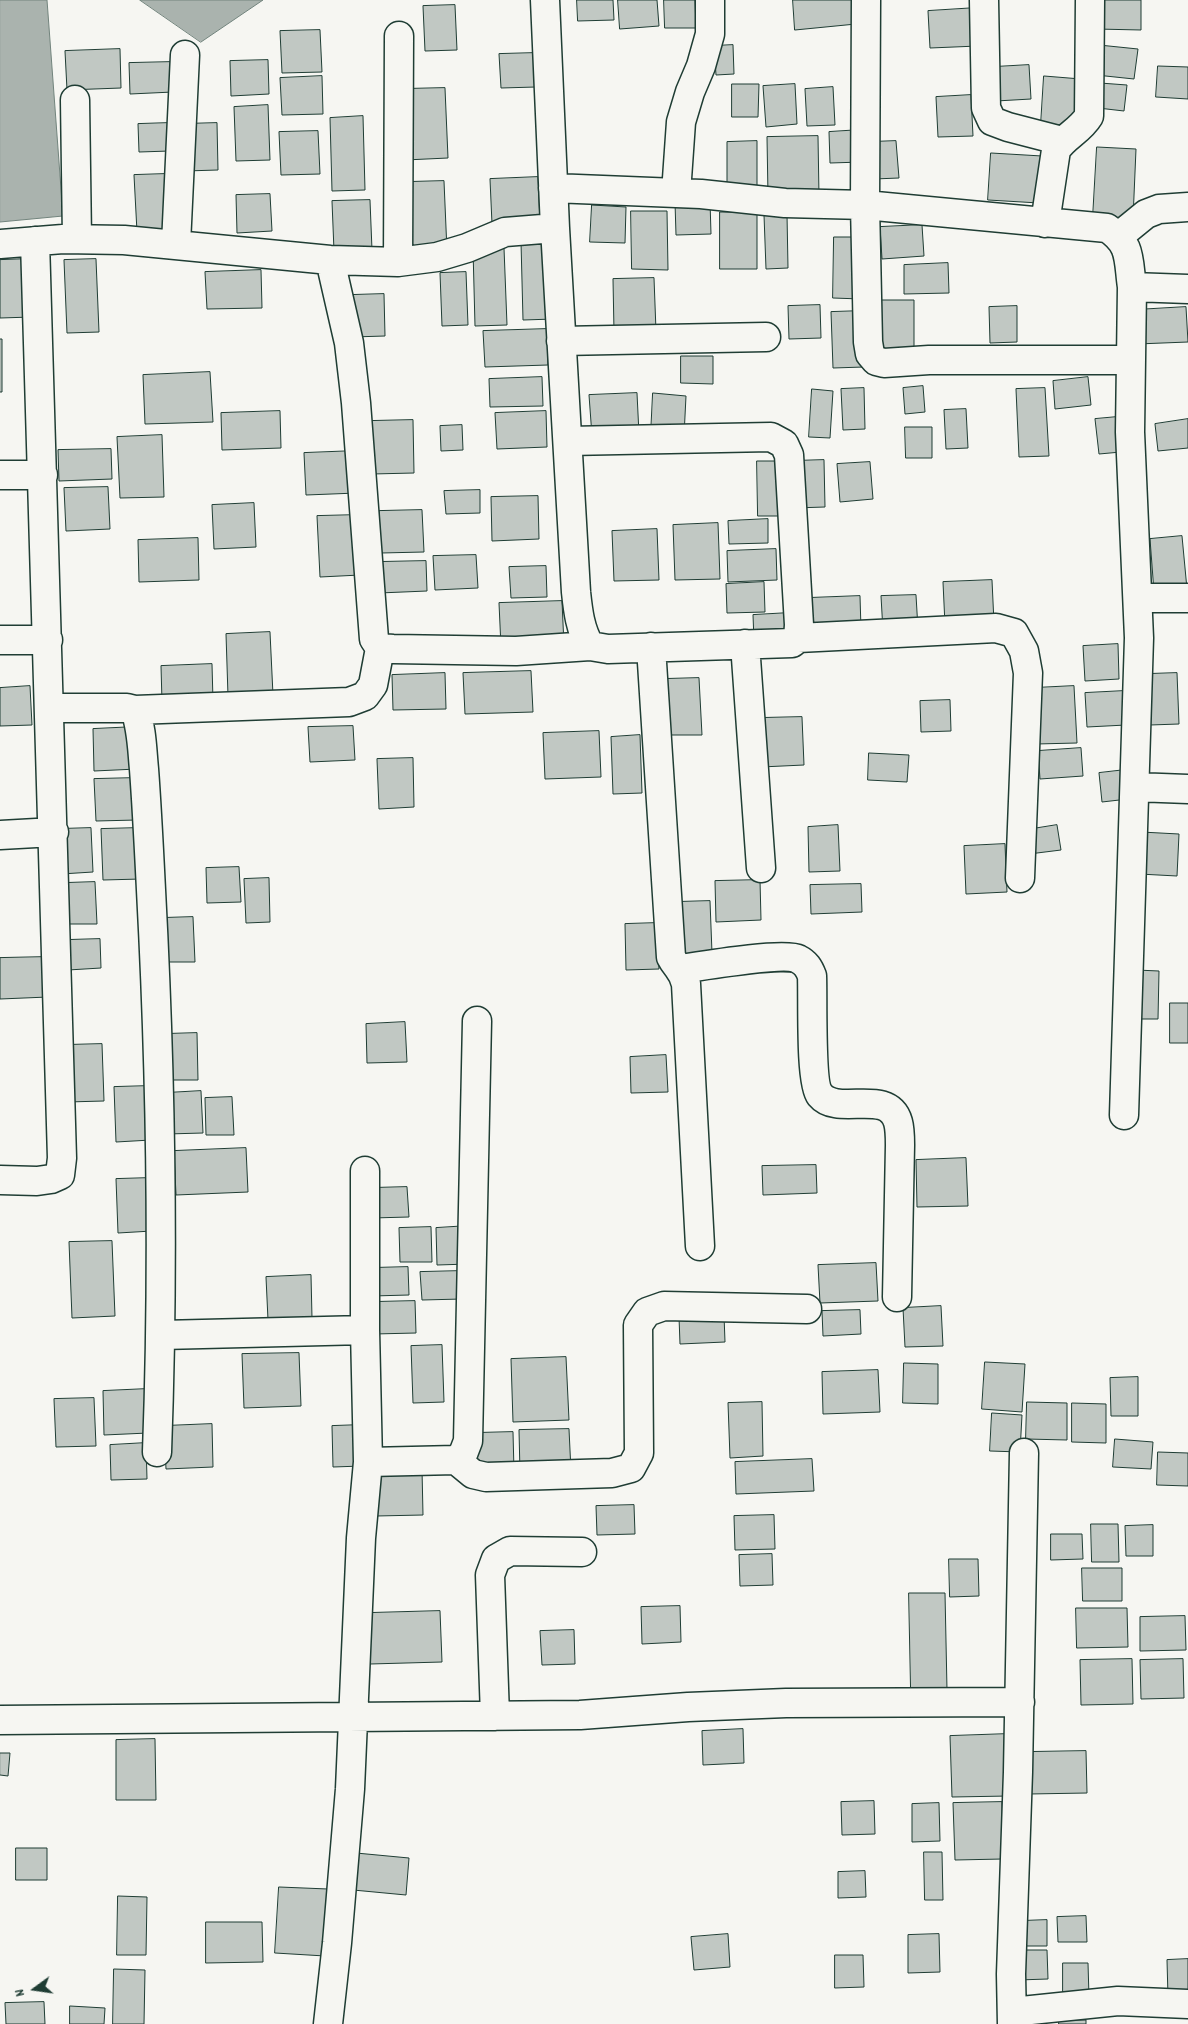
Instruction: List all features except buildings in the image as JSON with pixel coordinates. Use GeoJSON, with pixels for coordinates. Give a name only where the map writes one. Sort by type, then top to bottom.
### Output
{"type":"FeatureCollection","features":[{"type":"Feature","properties":{"kind":"street"},"geometry":{"type":"LineString","coordinates":[[545,0],[561,341],[579,618],[585,638],[590,646]]}},
{"type":"Feature","properties":{"kind":"street"},"geometry":{"type":"LineString","coordinates":[[676,193],[681,122],[710,34],[710,0]]}},
{"type":"Feature","properties":{"kind":"street"},"geometry":{"type":"LineString","coordinates":[[866,0],[865,205],[868,342],[870,354],[876,361],[884,363],[928,360],[1131,360]]}},
{"type":"Feature","properties":{"kind":"street"},"geometry":{"type":"LineString","coordinates":[[984,0],[986,108],[992,121],[1062,141]]}},
{"type":"Feature","properties":{"kind":"street"},"geometry":{"type":"LineString","coordinates":[[1045,223],[1056,150],[1062,141],[1083,126],[1089,116],[1090,0]]}},
{"type":"Feature","properties":{"kind":"street"},"geometry":{"type":"LineString","coordinates":[[398,262],[399,36]]}},
{"type":"Feature","properties":{"kind":"street"},"geometry":{"type":"LineString","coordinates":[[176,244],[185,55]]}},
{"type":"Feature","properties":{"kind":"street"},"geometry":{"type":"LineString","coordinates":[[75,100],[77,239]]}},
{"type":"Feature","properties":{"kind":"street"},"geometry":{"type":"LineString","coordinates":[[553,188],[676,193],[786,203],[865,205],[1107,228],[1119,236],[1127,249],[1132,287],[1130,432],[1139,638],[1124,1115]]}},
{"type":"Feature","properties":{"kind":"street"},"geometry":{"type":"LineString","coordinates":[[1119,236],[1146,214],[1159,209],[1188,207]]}},
{"type":"Feature","properties":{"kind":"street"},"geometry":{"type":"LineString","coordinates":[[0,244],[77,239],[124,240],[330,260],[398,262],[437,257],[466,248],[505,232],[555,228]]}},
{"type":"Feature","properties":{"kind":"street"},"geometry":{"type":"LineString","coordinates":[[0,1180],[51,1179],[60,1175],[62,1158],[36,241]]}},
{"type":"Feature","properties":{"kind":"street"},"geometry":{"type":"LineString","coordinates":[[50,708],[127,708],[135,710],[349,702],[365,696],[374,686],[380,648],[374,639],[356,403],[349,342],[330,260]]}},
{"type":"Feature","properties":{"kind":"street"},"geometry":{"type":"LineString","coordinates":[[1132,287],[1188,289]]}},
{"type":"Feature","properties":{"kind":"street"},"geometry":{"type":"LineString","coordinates":[[561,341],[766,336]]}},
{"type":"Feature","properties":{"kind":"street"},"geometry":{"type":"LineString","coordinates":[[568,441],[771,437],[784,444],[790,455],[799,625],[798,638]]}},
{"type":"Feature","properties":{"kind":"street"},"geometry":{"type":"LineString","coordinates":[[0,475],[42,475]]}},
{"type":"Feature","properties":{"kind":"street"},"geometry":{"type":"LineString","coordinates":[[1138,598],[1188,598]]}},
{"type":"Feature","properties":{"kind":"street"},"geometry":{"type":"LineString","coordinates":[[380,648],[516,652],[590,646],[608,649],[792,643],[798,638],[996,628],[1014,633],[1024,651],[1028,673],[1020,878]]}},
{"type":"Feature","properties":{"kind":"street"},"geometry":{"type":"LineString","coordinates":[[0,640],[48,640]]}},
{"type":"Feature","properties":{"kind":"street"},"geometry":{"type":"LineString","coordinates":[[745,644],[761,868]]}},
{"type":"Feature","properties":{"kind":"street"},"geometry":{"type":"LineString","coordinates":[[651,647],[671,957],[674,963],[681,969],[686,984],[700,1246]]}},
{"type":"Feature","properties":{"kind":"street"},"geometry":{"type":"LineString","coordinates":[[135,710],[140,723],[146,787],[158,1019],[162,1164],[162,1335],[157,1452]]}},
{"type":"Feature","properties":{"kind":"street"},"geometry":{"type":"LineString","coordinates":[[1135,787],[1188,789]]}},
{"type":"Feature","properties":{"kind":"street"},"geometry":{"type":"LineString","coordinates":[[0,835],[54,832]]}},
{"type":"Feature","properties":{"kind":"street"},"geometry":{"type":"LineString","coordinates":[[681,969],[771,957],[796,958],[809,967],[812,976],[815,1076],[819,1094],[826,1101],[836,1103],[881,1104],[892,1111],[898,1122],[900,1145],[897,1297]]}},
{"type":"Feature","properties":{"kind":"street"},"geometry":{"type":"LineString","coordinates":[[368,1462],[456,1460],[463,1454],[468,1441],[477,1021]]}},
{"type":"Feature","properties":{"kind":"street"},"geometry":{"type":"LineString","coordinates":[[328,2024],[338,1943],[350,1788],[361,1538],[368,1462],[365,1330],[365,1171]]}},
{"type":"Feature","properties":{"kind":"street"},"geometry":{"type":"LineString","coordinates":[[456,1460],[473,1474],[486,1477],[612,1473],[631,1468],[639,1453],[638,1325],[647,1312],[664,1306],[807,1309]]}},
{"type":"Feature","properties":{"kind":"street"},"geometry":{"type":"LineString","coordinates":[[162,1335],[365,1330]]}},
{"type":"Feature","properties":{"kind":"street"},"geometry":{"type":"LineString","coordinates":[[1024,1453],[1012,2018],[1118,2001],[1188,2004]]}},
{"type":"Feature","properties":{"kind":"street"},"geometry":{"type":"LineString","coordinates":[[495,1716],[490,1575],[496,1559],[510,1552],[582,1552]]}},
{"type":"Feature","properties":{"kind":"street"},"geometry":{"type":"LineString","coordinates":[[0,1720],[580,1715],[688,1707],[786,1703],[1020,1702]]}},
{"type":"Feature","properties":{"kind":"shaded area"},"geometry":{"type":"Polygon","coordinates":[[[0,0],[47,0],[63,216],[0,222],[0,0]]]}},
{"type":"Feature","properties":{"kind":"shaded area"},"geometry":{"type":"Polygon","coordinates":[[[140,0],[263,0],[201,42],[140,0]]]}}]}
